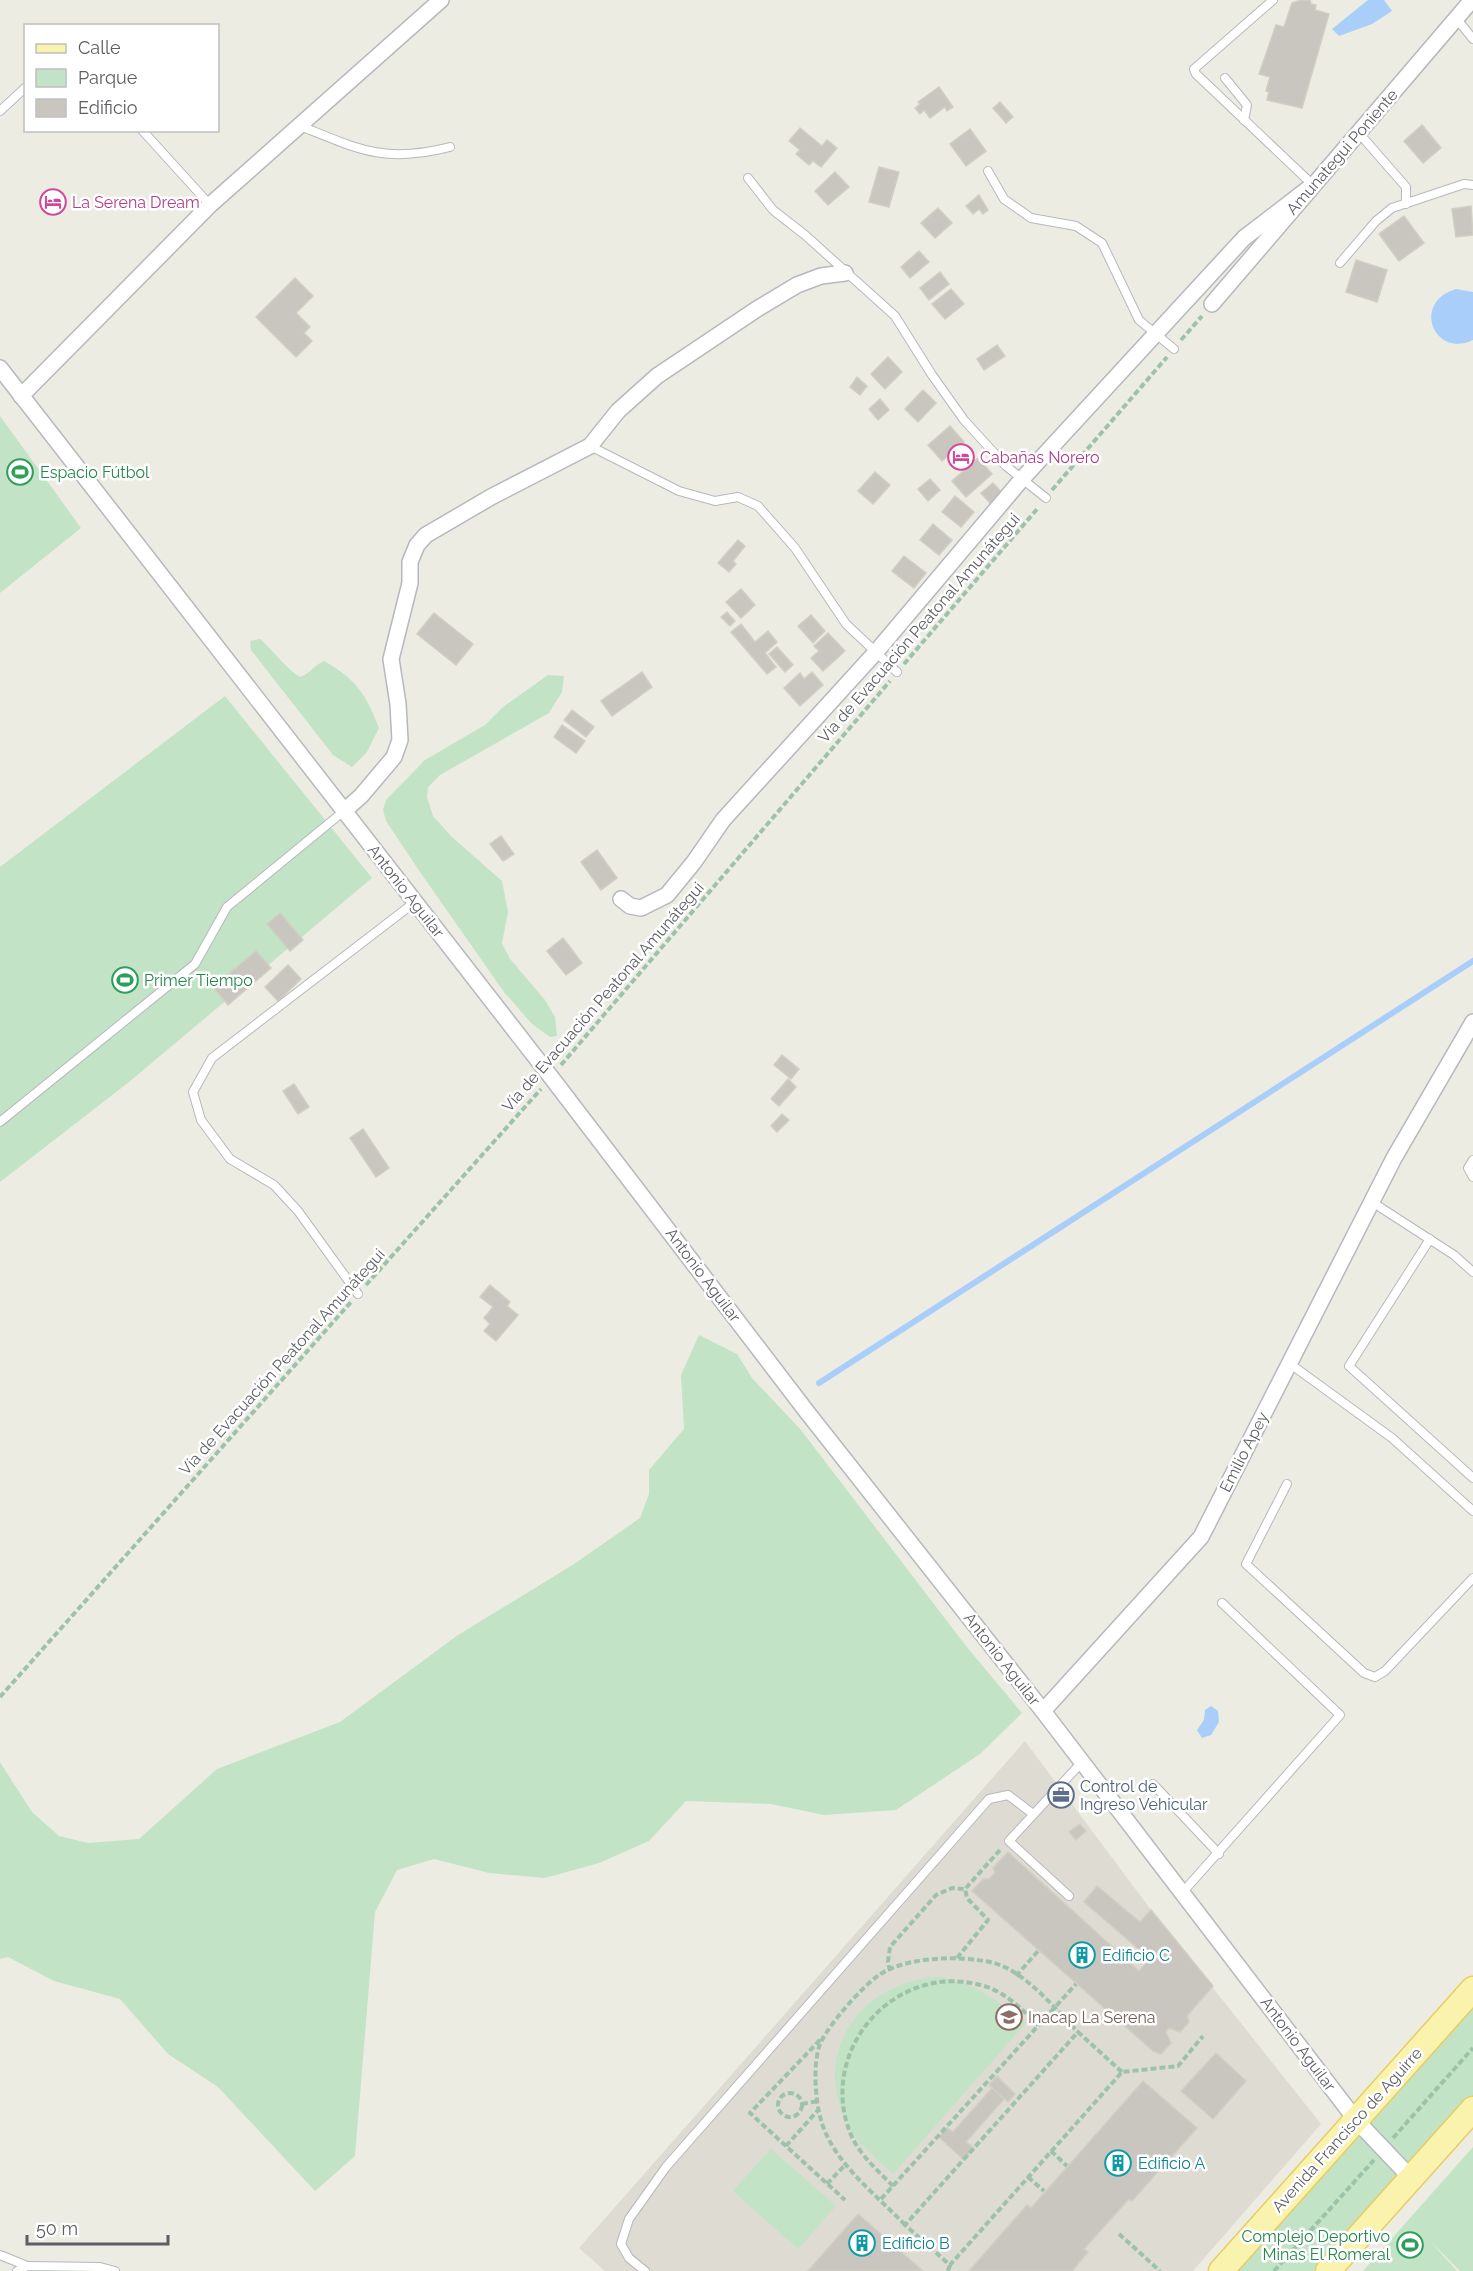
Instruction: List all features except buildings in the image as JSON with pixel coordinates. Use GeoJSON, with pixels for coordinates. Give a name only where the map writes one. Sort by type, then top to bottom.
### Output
{"type":"FeatureCollection","features":[{"type":"Feature","properties":{"kind":"main road","name":"Avenida Francisco de Aguirre"},"geometry":{"type":"LineString","coordinates":[[1221,2271],[1473,1989]]}},
{"type":"Feature","properties":{"kind":"main road"},"geometry":{"type":"LineString","coordinates":[[1328,2271],[1473,2109]]}},
{"type":"Feature","properties":{"kind":"street"},"geometry":{"type":"LineString","coordinates":[[21,396],[210,205],[441,0]]}},
{"type":"Feature","properties":{"kind":"street","name":"Amunategui Poniente"},"geometry":{"type":"LineString","coordinates":[[1212,304],[1472,0]]}},
{"type":"Feature","properties":{"kind":"street"},"geometry":{"type":"LineString","coordinates":[[621,899],[630,906],[641,908],[667,894],[694,862],[723,820],[876,652],[1022,479],[1244,238],[1313,185]]}},
{"type":"Feature","properties":{"kind":"street"},"geometry":{"type":"LineString","coordinates":[[344,812],[362,796],[394,757],[400,740],[399,705],[391,659],[397,625],[408,591],[410,562],[417,545],[441,524],[590,446],[618,411],[657,376],[698,347],[797,285],[820,276],[845,273]]}},
{"type":"Feature","properties":{"kind":"street","name":"Antonio Aguilar"},"geometry":{"type":"LineString","coordinates":[[0,368],[551,1077],[807,1412],[1082,1762],[1356,2120],[1411,2178]]}},
{"type":"Feature","properties":{"kind":"street","name":"Emilio Apey"},"geometry":{"type":"LineString","coordinates":[[1043,1712],[1201,1537],[1394,1158],[1473,1022]]}},
{"type":"Feature","properties":{"kind":"lane"},"geometry":{"type":"LineString","coordinates":[[1273,0],[1194,69],[1196,74],[1313,185]]}},
{"type":"Feature","properties":{"kind":"lane"},"geometry":{"type":"LineString","coordinates":[[1456,18],[1473,39]]}},
{"type":"Feature","properties":{"kind":"lane"},"geometry":{"type":"LineString","coordinates":[[1225,78],[1247,105],[1244,120]]}},
{"type":"Feature","properties":{"kind":"lane"},"geometry":{"type":"LineString","coordinates":[[0,111],[24,89]]}},
{"type":"Feature","properties":{"kind":"lane"},"geometry":{"type":"LineString","coordinates":[[298,125],[377,154],[418,155],[450,147]]}},
{"type":"Feature","properties":{"kind":"lane"},"geometry":{"type":"LineString","coordinates":[[144,132],[210,205]]}},
{"type":"Feature","properties":{"kind":"lane"},"geometry":{"type":"LineString","coordinates":[[1358,132],[1406,186],[1406,204]]}},
{"type":"Feature","properties":{"kind":"lane"},"geometry":{"type":"LineString","coordinates":[[988,171],[1004,198],[1031,218],[1076,226],[1102,243],[1139,320],[1174,349]]}},
{"type":"Feature","properties":{"kind":"lane"},"geometry":{"type":"LineString","coordinates":[[748,178],[772,210],[805,235],[895,316],[964,420],[1006,466],[1046,498]]}},
{"type":"Feature","properties":{"kind":"lane"},"geometry":{"type":"LineString","coordinates":[[1340,263],[1376,221],[1392,208],[1464,184],[1473,185]]}},
{"type":"Feature","properties":{"kind":"lane"},"geometry":{"type":"LineString","coordinates":[[590,446],[679,490],[715,501],[738,497],[758,506],[795,548],[846,624],[897,672]]}},
{"type":"Feature","properties":{"kind":"lane"},"geometry":{"type":"LineString","coordinates":[[0,1122],[195,964],[227,907],[344,812]]}},
{"type":"Feature","properties":{"kind":"lane"},"geometry":{"type":"LineString","coordinates":[[358,1294],[298,1211],[274,1185],[230,1159],[201,1120],[193,1092],[212,1059],[414,902]]}},
{"type":"Feature","properties":{"kind":"lane"},"geometry":{"type":"LineString","coordinates":[[1473,1160],[1468,1168],[1473,1177]]}},
{"type":"Feature","properties":{"kind":"lane"},"geometry":{"type":"LineString","coordinates":[[1372,1202],[1454,1255],[1473,1272]]}},
{"type":"Feature","properties":{"kind":"lane"},"geometry":{"type":"LineString","coordinates":[[1430,1239],[1349,1366],[1473,1478]]}},
{"type":"Feature","properties":{"kind":"lane"},"geometry":{"type":"LineString","coordinates":[[1289,1363],[1392,1438],[1473,1511]]}},
{"type":"Feature","properties":{"kind":"lane"},"geometry":{"type":"LineString","coordinates":[[1287,1484],[1246,1564],[1364,1672],[1375,1677],[1385,1671],[1473,1578]]}},
{"type":"Feature","properties":{"kind":"lane"},"geometry":{"type":"LineString","coordinates":[[1182,1893],[1340,1715],[1222,1603]]}},
{"type":"Feature","properties":{"kind":"lane"},"geometry":{"type":"LineString","coordinates":[[1069,1896],[1009,1840],[1082,1762]]}},
{"type":"Feature","properties":{"kind":"lane"},"geometry":{"type":"LineString","coordinates":[[1153,1784],[1219,1854]]}},
{"type":"Feature","properties":{"kind":"lane"},"geometry":{"type":"LineString","coordinates":[[645,2271],[629,2258],[621,2244],[629,2219],[666,2167],[989,1799],[1008,1795],[1033,1814]]}},
{"type":"Feature","properties":{"kind":"lane"},"geometry":{"type":"LineString","coordinates":[[0,2255],[27,2266],[100,2267],[115,2271]]}},
{"type":"Feature","properties":{"kind":"lane"},"geometry":{"type":"LineString","coordinates":[[17,2271],[27,2266]]}},
{"type":"Feature","properties":{"kind":"path","name":"Vía de Evacuación Peatonal Amunátegui"},"geometry":{"type":"LineString","coordinates":[[0,1697],[551,1077],[1212,304]]}},
{"type":"Feature","properties":{"kind":"path"},"geometry":{"type":"LineString","coordinates":[[965,1889],[1009,1840]]}},
{"type":"Feature","properties":{"kind":"path"},"geometry":{"type":"LineString","coordinates":[[890,1971],[888,1962],[890,1947],[936,1895],[952,1888],[965,1889]]}},
{"type":"Feature","properties":{"kind":"path"},"geometry":{"type":"LineString","coordinates":[[957,1958],[988,1920],[967,1898],[965,1889]]}},
{"type":"Feature","properties":{"kind":"path"},"geometry":{"type":"LineString","coordinates":[[1016,1976],[1039,1950]]}},
{"type":"Feature","properties":{"kind":"path"},"geometry":{"type":"LineString","coordinates":[[950,2265],[905,2225],[846,2164],[834,2148],[821,2120],[816,2070],[821,2041],[846,2008],[880,1975],[914,1962],[957,1958],[996,1964],[1016,1976],[1054,2008],[1122,2072]]}},
{"type":"Feature","properties":{"kind":"path"},"geometry":{"type":"LineString","coordinates":[[893,2186],[861,2152],[850,2129],[843,2105],[842,2087],[849,2054],[856,2038],[876,2011],[897,1996],[919,1986],[935,1982],[969,1982],[1000,1992],[1038,2025]]}},
{"type":"Feature","properties":{"kind":"path"},"geometry":{"type":"LineString","coordinates":[[881,2199],[1076,1984]]}},
{"type":"Feature","properties":{"kind":"path"},"geometry":{"type":"LineString","coordinates":[[829,2031],[750,2114],[844,2200]]}},
{"type":"Feature","properties":{"kind":"path"},"geometry":{"type":"LineString","coordinates":[[905,2225],[1078,2032]]}},
{"type":"Feature","properties":{"kind":"path"},"geometry":{"type":"LineString","coordinates":[[948,2271],[950,2265],[1122,2072],[1178,2066],[1203,2036]]}},
{"type":"Feature","properties":{"kind":"path"},"geometry":{"type":"LineString","coordinates":[[788,2093],[798,2096],[802,2104],[798,2113],[791,2116],[783,2115],[778,2104],[781,2097],[788,2093]]}},
{"type":"Feature","properties":{"kind":"path"},"geometry":{"type":"LineString","coordinates":[[802,2104],[818,2101]]}},
{"type":"Feature","properties":{"kind":"path"},"geometry":{"type":"LineString","coordinates":[[786,2146],[819,2109]]}},
{"type":"Feature","properties":{"kind":"path"},"geometry":{"type":"LineString","coordinates":[[1051,2151],[1066,2166]]}},
{"type":"Feature","properties":{"kind":"path"},"geometry":{"type":"LineString","coordinates":[[827,2184],[846,2164]]}},
{"type":"Feature","properties":{"kind":"path"},"geometry":{"type":"LineString","coordinates":[[1028,2177],[1044,2191]]}},
{"type":"Feature","properties":{"kind":"path"},"geometry":{"type":"LineString","coordinates":[[1119,2234],[1160,2271]]}},
{"type":"Feature","properties":{"kind":"shaded area","name":"Inacap La Serena"},"geometry":{"type":"Polygon","coordinates":[[[1025,1741],[1151,1910],[1321,2124],[1193,2271],[605,2271],[579,2248],[1025,1741]]]}},
{"type":"Feature","properties":{"kind":"green space","name":"Espacio Fútbol"},"geometry":{"type":"Polygon","coordinates":[[[0,416],[81,528],[0,593],[0,416]]]}},
{"type":"Feature","properties":{"kind":"green space"},"geometry":{"type":"Polygon","coordinates":[[[260,639],[300,677],[324,661],[344,674],[359,689],[379,728],[367,752],[352,767],[333,755],[251,650],[250,641],[260,639]]]}},
{"type":"Feature","properties":{"kind":"green space"},"geometry":{"type":"Polygon","coordinates":[[[548,675],[564,676],[562,692],[549,713],[440,775],[428,787],[427,797],[433,816],[451,836],[502,881],[508,912],[502,943],[510,959],[545,1000],[555,1017],[557,1036],[550,1037],[532,1024],[504,992],[386,821],[383,810],[386,800],[425,760],[485,725],[503,707],[548,675]]]}},
{"type":"Feature","properties":{"kind":"green space","name":"Primer Tiempo"},"geometry":{"type":"Polygon","coordinates":[[[225,696],[372,878],[129,1082],[0,1182],[0,867],[225,696]]]}},
{"type":"Feature","properties":{"kind":"green space"},"geometry":{"type":"Polygon","coordinates":[[[699,1335],[737,1354],[752,1378],[801,1430],[966,1646],[1022,1713],[980,1754],[896,1810],[824,1815],[771,1804],[686,1801],[649,1841],[599,1863],[545,1878],[489,1873],[434,1859],[397,1870],[375,1912],[355,2156],[315,2191],[218,2087],[168,2054],[120,1999],[54,1981],[8,1957],[0,1959],[0,1762],[32,1812],[59,1836],[88,1843],[139,1839],[217,1769],[340,1722],[458,1635],[574,1564],[640,1518],[649,1494],[649,1470],[684,1429],[681,1375],[699,1335]]]}},
{"type":"Feature","properties":{"kind":"green space"},"geometry":{"type":"Polygon","coordinates":[[[936,1977],[962,1983],[984,1993],[1026,2023],[893,2174],[862,2144],[847,2123],[837,2097],[835,2071],[840,2047],[850,2026],[865,2007],[885,1992],[909,1982],[936,1977]]]}},
{"type":"Feature","properties":{"kind":"green space"},"geometry":{"type":"Polygon","coordinates":[[[1473,2001],[1473,2101],[1321,2271],[1232,2271],[1473,2001]]]}},
{"type":"Feature","properties":{"kind":"green space"},"geometry":{"type":"Polygon","coordinates":[[[1473,2147],[1473,2271],[1460,2271],[1430,2241],[1457,2271],[1363,2271],[1473,2147]]]}},
{"type":"Feature","properties":{"kind":"green space"},"geometry":{"type":"Polygon","coordinates":[[[771,2149],[836,2206],[798,2249],[733,2191],[771,2149]]]}},
{"type":"Feature","properties":{"kind":"water"},"geometry":{"type":"Polygon","coordinates":[[[1368,0],[1384,0],[1392,11],[1372,24],[1339,36],[1332,29],[1368,0]]]}},
{"type":"Feature","properties":{"kind":"water"},"geometry":{"type":"Polygon","coordinates":[[[1456,289],[1473,292],[1473,340],[1459,344],[1448,342],[1439,336],[1433,326],[1431,316],[1434,305],[1442,296],[1456,289]]]}},
{"type":"Feature","properties":{"kind":"water"},"geometry":{"type":"Polygon","coordinates":[[[1211,1706],[1218,1711],[1219,1722],[1211,1735],[1202,1738],[1197,1730],[1204,1720],[1205,1710],[1211,1706]]]}},
{"type":"Feature","properties":{"kind":"waterway"},"geometry":{"type":"LineString","coordinates":[[819,1383],[1473,961]]}},
{"type":"Feature","properties":{"kind":"place","name":"La Serena Dream"},"geometry":{"type":"Point","coordinates":[53,202]}},
{"type":"Feature","properties":{"kind":"place","name":"Cabañas Norero"},"geometry":{"type":"Point","coordinates":[961,457]}},
{"type":"Feature","properties":{"kind":"place","name":"Espacio Fútbol"},"geometry":{"type":"Point","coordinates":[20,472]}},
{"type":"Feature","properties":{"kind":"place","name":"Primer Tiempo"},"geometry":{"type":"Point","coordinates":[125,980]}},
{"type":"Feature","properties":{"kind":"place","name":"Control de Ingreso Vehicular"},"geometry":{"type":"Point","coordinates":[1061,1795]}},
{"type":"Feature","properties":{"kind":"place","name":"Edificio C"},"geometry":{"type":"Point","coordinates":[1082,1955]}},
{"type":"Feature","properties":{"kind":"place","name":"Inacap La Serena"},"geometry":{"type":"Point","coordinates":[1009,2017]}},
{"type":"Feature","properties":{"kind":"place","name":"Edificio A"},"geometry":{"type":"Point","coordinates":[1118,2163]}},
{"type":"Feature","properties":{"kind":"place","name":"Edificio B"},"geometry":{"type":"Point","coordinates":[862,2243]}},
{"type":"Feature","properties":{"kind":"place","name":"Complejo Deportivo Minas El Romeral"},"geometry":{"type":"Point","coordinates":[1410,2245]}}]}
